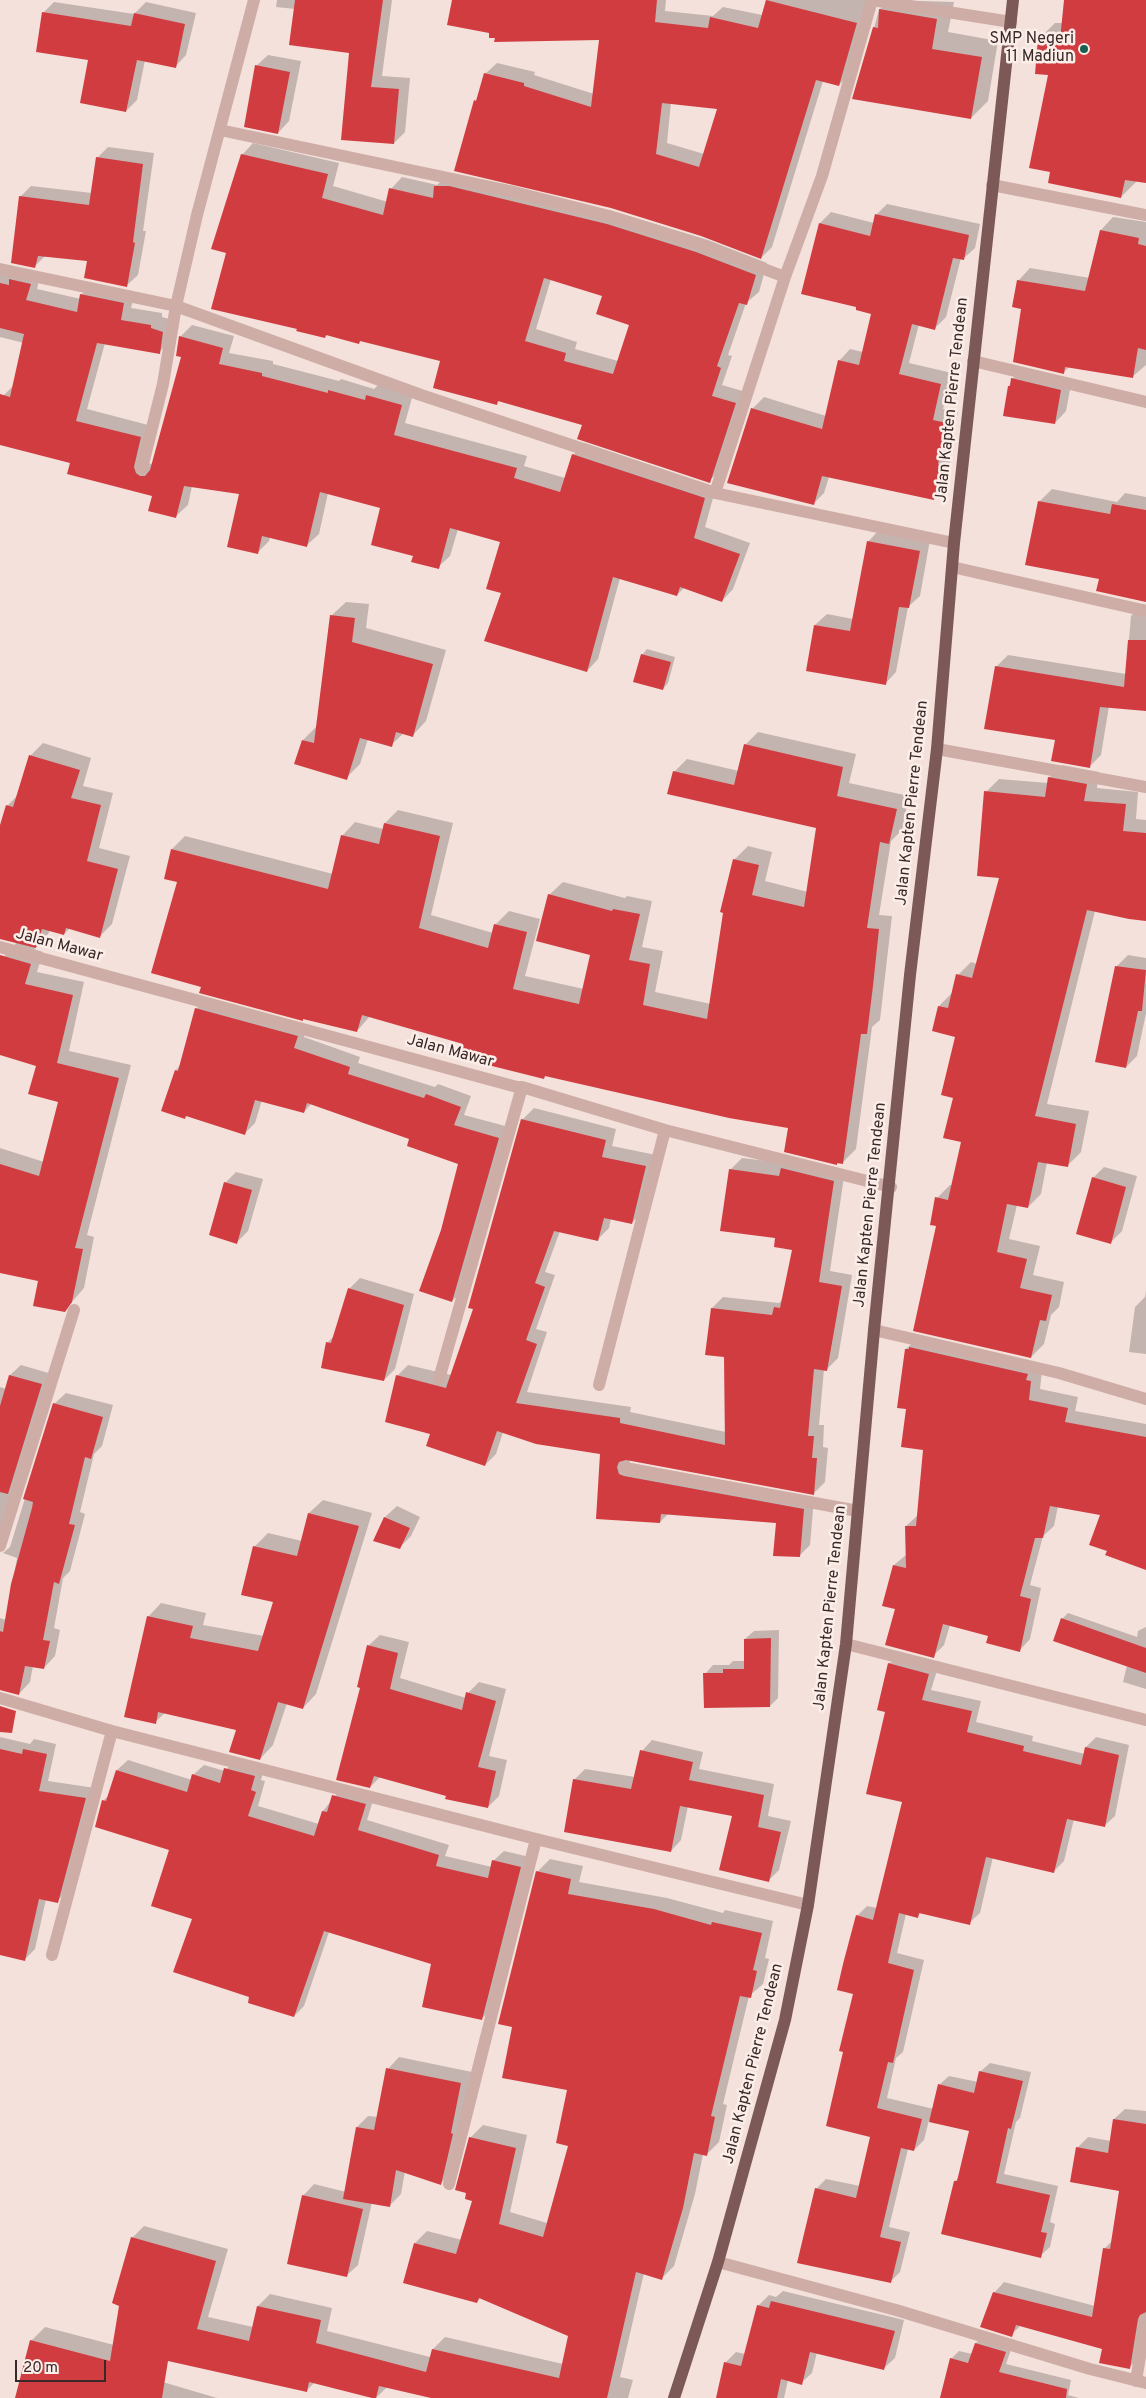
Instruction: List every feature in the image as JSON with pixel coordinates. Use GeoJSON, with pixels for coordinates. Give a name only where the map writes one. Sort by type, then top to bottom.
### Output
{"type":"FeatureCollection","features":[{"type":"Feature","properties":{"kind":"main road","name":"Jalan Kapten Pierre Tendean"},"geometry":{"type":"LineString","coordinates":[[674,2398],[718,2262],[785,2020],[808,1905],[846,1644],[874,1330],[891,1187],[910,975],[937,749],[954,543],[1013,0]]}},
{"type":"Feature","properties":{"kind":"street"},"geometry":{"type":"LineString","coordinates":[[142,468],[163,384],[176,306],[254,0]]}},
{"type":"Feature","properties":{"kind":"street"},"geometry":{"type":"LineString","coordinates":[[715,493],[785,277],[822,176],[872,0],[1011,22]]}},
{"type":"Feature","properties":{"kind":"street"},"geometry":{"type":"LineString","coordinates":[[220,130],[510,191],[609,216],[699,244],[785,277]]}},
{"type":"Feature","properties":{"kind":"street"},"geometry":{"type":"LineString","coordinates":[[992,185],[1146,215]]}},
{"type":"Feature","properties":{"kind":"street"},"geometry":{"type":"LineString","coordinates":[[0,269],[176,306],[421,394],[715,493],[954,543]]}},
{"type":"Feature","properties":{"kind":"street"},"geometry":{"type":"LineString","coordinates":[[973,361],[1146,402]]}},
{"type":"Feature","properties":{"kind":"street"},"geometry":{"type":"LineString","coordinates":[[952,566],[1146,611]]}},
{"type":"Feature","properties":{"kind":"street"},"geometry":{"type":"LineString","coordinates":[[937,749],[1146,787]]}},
{"type":"Feature","properties":{"kind":"street","name":"Jalan Mawar"},"geometry":{"type":"LineString","coordinates":[[0,946],[522,1087],[665,1130],[891,1187]]}},
{"type":"Feature","properties":{"kind":"street"},"geometry":{"type":"LineString","coordinates":[[440,1380],[522,1087]]}},
{"type":"Feature","properties":{"kind":"street"},"geometry":{"type":"LineString","coordinates":[[599,1385],[665,1130]]}},
{"type":"Feature","properties":{"kind":"street"},"geometry":{"type":"LineString","coordinates":[[0,1546],[74,1310]]}},
{"type":"Feature","properties":{"kind":"street"},"geometry":{"type":"LineString","coordinates":[[874,1330],[1059,1374],[1146,1399]]}},
{"type":"Feature","properties":{"kind":"street"},"geometry":{"type":"LineString","coordinates":[[625,1468],[858,1511]]}},
{"type":"Feature","properties":{"kind":"street"},"geometry":{"type":"LineString","coordinates":[[846,1644],[1146,1720]]}},
{"type":"Feature","properties":{"kind":"street"},"geometry":{"type":"LineString","coordinates":[[0,1698],[112,1731],[536,1840],[808,1905]]}},
{"type":"Feature","properties":{"kind":"street"},"geometry":{"type":"LineString","coordinates":[[52,1955],[112,1731]]}},
{"type":"Feature","properties":{"kind":"street"},"geometry":{"type":"LineString","coordinates":[[449,2184],[536,1840]]}},
{"type":"Feature","properties":{"kind":"street"},"geometry":{"type":"LineString","coordinates":[[718,2262],[896,2310],[1141,2382],[1146,2320]]}},
{"type":"Feature","properties":{"kind":"building"},"geometry":{"type":"Polygon","coordinates":[[[295,0],[383,0],[371,87],[399,89],[394,144],[341,140],[349,53],[289,45],[295,0]]]}},
{"type":"Feature","properties":{"kind":"building"},"geometry":{"type":"Polygon","coordinates":[[[452,0],[657,0],[655,22],[708,28],[710,17],[758,28],[766,0],[857,23],[839,86],[816,80],[761,259],[701,236],[611,208],[454,171],[474,100],[476,101],[484,73],[524,83],[524,86],[591,107],[599,40],[494,42],[495,38],[489,38],[489,33],[447,25],[452,0]],[[662,103],[656,154],[699,167],[717,109],[662,103]]]}},
{"type":"Feature","properties":{"kind":"building"},"geometry":{"type":"Polygon","coordinates":[[[1064,0],[1146,0],[1146,183],[1125,180],[1121,198],[1048,183],[1050,172],[1029,168],[1048,75],[1035,74],[1038,38],[1060,40],[1064,0]]]}},
{"type":"Feature","properties":{"kind":"building"},"geometry":{"type":"Polygon","coordinates":[[[879,9],[937,19],[932,49],[982,57],[971,119],[852,99],[873,27],[878,28],[879,9]]]}},
{"type":"Feature","properties":{"kind":"building"},"geometry":{"type":"Polygon","coordinates":[[[42,12],[131,26],[134,13],[185,24],[176,68],[137,60],[126,112],[80,103],[88,60],[36,52],[42,12]]]}},
{"type":"Feature","properties":{"kind":"building"},"geometry":{"type":"Polygon","coordinates":[[[255,65],[290,72],[278,134],[244,127],[255,65]]]}},
{"type":"Feature","properties":{"kind":"building"},"geometry":{"type":"Polygon","coordinates":[[[241,154],[328,174],[322,198],[383,215],[389,188],[433,198],[434,186],[449,186],[607,224],[696,252],[756,275],[747,305],[739,303],[717,366],[721,368],[712,396],[736,403],[710,483],[577,439],[582,425],[498,401],[497,405],[433,388],[440,361],[360,341],[359,344],[326,335],[325,338],[296,331],[297,329],[211,309],[226,253],[211,249],[241,154]],[[544,278],[525,341],[566,353],[564,361],[613,374],[629,325],[596,314],[602,296],[544,278]]]}},
{"type":"Feature","properties":{"kind":"building"},"geometry":{"type":"Polygon","coordinates":[[[96,157],[143,164],[133,242],[135,243],[127,287],[84,278],[87,261],[38,256],[35,268],[11,263],[19,196],[89,205],[96,157]]]}},
{"type":"Feature","properties":{"kind":"building"},"geometry":{"type":"Polygon","coordinates":[[[875,214],[969,235],[964,260],[953,258],[935,330],[912,324],[899,374],[941,384],[933,420],[947,423],[938,464],[941,465],[934,500],[822,476],[814,505],[727,483],[751,408],[822,429],[838,360],[859,365],[871,314],[856,310],[856,307],[801,294],[819,223],[870,236],[875,214]]]}},
{"type":"Feature","properties":{"kind":"building"},"geometry":{"type":"Polygon","coordinates":[[[1100,230],[1139,238],[1138,244],[1146,246],[1146,350],[1138,348],[1133,378],[1065,367],[1064,374],[1013,362],[1021,309],[1012,307],[1017,280],[1085,291],[1100,230]]]}},
{"type":"Feature","properties":{"kind":"building"},"geometry":{"type":"Polygon","coordinates":[[[9,279],[31,284],[26,300],[77,312],[80,294],[124,303],[121,320],[151,325],[151,328],[163,332],[160,354],[97,343],[76,421],[141,437],[134,467],[136,473],[140,476],[145,476],[150,470],[181,357],[176,356],[179,336],[223,348],[219,364],[262,373],[262,376],[328,393],[328,390],[365,400],[366,395],[402,405],[394,435],[517,468],[514,478],[560,492],[572,454],[705,498],[694,538],[740,554],[722,602],[680,587],[677,596],[613,577],[587,672],[484,641],[501,593],[486,589],[500,542],[450,528],[439,569],[411,562],[413,556],[371,545],[380,508],[320,492],[307,547],[262,536],[258,554],[227,547],[239,494],[184,486],[176,518],[148,511],[152,496],[67,474],[70,463],[0,445],[0,394],[10,397],[24,334],[0,328],[0,283],[9,285],[9,279]]]}},
{"type":"Feature","properties":{"kind":"building"},"geometry":{"type":"Polygon","coordinates":[[[1011,378],[1061,390],[1055,424],[1003,416],[1011,378]]]}},
{"type":"Feature","properties":{"kind":"building"},"geometry":{"type":"Polygon","coordinates":[[[1038,501],[1110,514],[1112,504],[1146,510],[1146,602],[1096,591],[1099,579],[1025,565],[1038,501]]]}},
{"type":"Feature","properties":{"kind":"building"},"geometry":{"type":"Polygon","coordinates":[[[867,541],[920,551],[909,608],[899,607],[886,685],[806,671],[814,625],[850,631],[867,541]]]}},
{"type":"Feature","properties":{"kind":"building"},"geometry":{"type":"Polygon","coordinates":[[[330,615],[355,618],[352,642],[433,664],[413,737],[396,732],[392,747],[360,738],[347,780],[294,764],[302,740],[314,743],[330,615]]]}},
{"type":"Feature","properties":{"kind":"building"},"geometry":{"type":"Polygon","coordinates":[[[1128,640],[1146,640],[1146,711],[1100,707],[1090,768],[1051,761],[1055,740],[984,729],[995,666],[1124,687],[1128,640]]]}},
{"type":"Feature","properties":{"kind":"building"},"geometry":{"type":"Polygon","coordinates":[[[641,654],[671,662],[663,690],[633,682],[641,654]]]}},
{"type":"Feature","properties":{"kind":"building"},"geometry":{"type":"Polygon","coordinates":[[[744,744],[843,767],[837,796],[897,809],[889,844],[880,842],[867,928],[879,929],[873,986],[867,1034],[861,1034],[843,1164],[837,1163],[837,1165],[784,1152],[788,1128],[729,1118],[545,1076],[544,1079],[460,1058],[463,1044],[362,1015],[357,1032],[303,1019],[303,1021],[199,993],[201,987],[151,973],[177,882],[164,879],[171,849],[328,889],[341,835],[379,844],[384,823],[440,836],[419,928],[488,948],[494,924],[527,932],[513,989],[579,1004],[590,955],[536,941],[548,894],[612,911],[613,909],[640,914],[629,960],[650,964],[643,1005],[707,1019],[723,913],[720,912],[733,859],[759,865],[752,895],[804,907],[816,828],[667,794],[673,771],[734,785],[744,744]]]}},
{"type":"Feature","properties":{"kind":"building"},"geometry":{"type":"Polygon","coordinates":[[[29,755],[80,770],[71,798],[101,805],[87,861],[118,869],[100,938],[66,928],[64,935],[42,929],[36,948],[0,939],[0,825],[6,805],[13,807],[29,755]]]}},
{"type":"Feature","properties":{"kind":"building"},"geometry":{"type":"Polygon","coordinates":[[[1048,777],[1087,784],[1084,801],[1126,804],[1123,831],[1146,833],[1146,921],[1087,910],[1035,1116],[1076,1124],[1068,1167],[1038,1162],[1028,1208],[1007,1204],[997,1252],[1027,1259],[1020,1288],[1052,1295],[1046,1321],[1040,1320],[1031,1358],[913,1331],[936,1226],[930,1225],[935,1197],[948,1200],[961,1142],[943,1138],[953,1098],[941,1095],[955,1037],[932,1031],[938,1006],[948,1008],[956,974],[972,978],[999,878],[977,876],[984,791],[1045,797],[1048,777]]]}},
{"type":"Feature","properties":{"kind":"building"},"geometry":{"type":"Polygon","coordinates":[[[0,955],[31,964],[25,984],[73,995],[57,1063],[119,1078],[75,1248],[83,1249],[72,1302],[65,1312],[33,1306],[38,1281],[0,1273],[0,1164],[39,1176],[58,1102],[28,1094],[36,1066],[0,1055],[0,955]]]}},
{"type":"Feature","properties":{"kind":"building"},"geometry":{"type":"Polygon","coordinates":[[[1115,966],[1146,970],[1142,1011],[1138,1011],[1126,1068],[1095,1062],[1115,966]]]}},
{"type":"Feature","properties":{"kind":"building"},"geometry":{"type":"Polygon","coordinates":[[[195,1008],[298,1036],[294,1048],[350,1067],[348,1074],[424,1098],[426,1094],[461,1107],[454,1125],[499,1138],[452,1302],[419,1291],[441,1230],[458,1164],[407,1146],[409,1139],[307,1103],[304,1113],[255,1100],[245,1135],[186,1116],[185,1119],[161,1111],[175,1070],[178,1071],[195,1008]]]}},
{"type":"Feature","properties":{"kind":"building"},"geometry":{"type":"Polygon","coordinates":[[[521,1119],[606,1140],[602,1157],[646,1166],[632,1224],[604,1218],[598,1241],[554,1231],[535,1283],[545,1287],[526,1340],[537,1344],[516,1403],[620,1418],[620,1423],[725,1445],[724,1357],[705,1355],[711,1308],[772,1315],[774,1307],[780,1308],[792,1250],[774,1247],[775,1238],[720,1231],[729,1169],[779,1176],[781,1168],[834,1181],[819,1282],[842,1286],[827,1371],[814,1369],[808,1436],[814,1436],[812,1458],[817,1458],[814,1495],[626,1460],[619,1462],[617,1467],[619,1474],[624,1476],[804,1509],[800,1557],[773,1556],[776,1523],[661,1514],[660,1523],[596,1519],[600,1454],[536,1444],[497,1431],[485,1466],[426,1446],[430,1434],[385,1422],[396,1375],[446,1388],[473,1309],[468,1308],[521,1119]]]}},
{"type":"Feature","properties":{"kind":"building"},"geometry":{"type":"Polygon","coordinates":[[[1092,1177],[1126,1187],[1111,1244],[1076,1234],[1092,1177]]]}},
{"type":"Feature","properties":{"kind":"building"},"geometry":{"type":"Polygon","coordinates":[[[224,1182],[252,1190],[237,1244],[209,1235],[224,1182]]]}},
{"type":"Feature","properties":{"kind":"building"},"geometry":{"type":"Polygon","coordinates":[[[348,1288],[404,1305],[384,1381],[321,1368],[326,1342],[331,1343],[348,1288]]]}},
{"type":"Feature","properties":{"kind":"building"},"geometry":{"type":"Polygon","coordinates":[[[909,1347],[1028,1374],[1026,1380],[1031,1381],[1029,1400],[1068,1408],[1065,1422],[1146,1437],[1146,1570],[1105,1555],[1107,1551],[1089,1545],[1100,1515],[1050,1506],[1043,1538],[1035,1538],[1020,1596],[1031,1599],[1020,1652],[986,1643],[988,1636],[943,1624],[934,1658],[885,1645],[895,1609],[882,1606],[893,1565],[906,1568],[905,1526],[916,1526],[923,1450],[901,1447],[906,1409],[897,1408],[905,1349],[909,1349],[909,1347]]]}},
{"type":"Feature","properties":{"kind":"building"},"geometry":{"type":"Polygon","coordinates":[[[9,1375],[42,1384],[8,1494],[0,1492],[0,1406],[9,1375]]]}},
{"type":"Feature","properties":{"kind":"building"},"geometry":{"type":"Polygon","coordinates":[[[53,1403],[103,1417],[91,1459],[85,1457],[69,1524],[75,1525],[59,1584],[54,1582],[43,1640],[50,1641],[44,1669],[25,1666],[19,1695],[0,1690],[0,1631],[3,1632],[11,1584],[32,1508],[33,1502],[23,1499],[53,1403]]]}},
{"type":"Feature","properties":{"kind":"building"},"geometry":{"type":"Polygon","coordinates":[[[308,1513],[359,1526],[303,1709],[278,1702],[260,1760],[229,1752],[236,1730],[158,1712],[156,1724],[124,1717],[147,1616],[193,1626],[190,1638],[258,1651],[273,1602],[241,1595],[253,1546],[297,1556],[308,1513]]]}},
{"type":"Feature","properties":{"kind":"building"},"geometry":{"type":"Polygon","coordinates":[[[384,1517],[410,1528],[400,1549],[373,1541],[384,1517]]]}},
{"type":"Feature","properties":{"kind":"building"},"geometry":{"type":"Polygon","coordinates":[[[1061,1618],[1146,1648],[1146,1673],[1053,1641],[1061,1618]]]}},
{"type":"Feature","properties":{"kind":"building"},"geometry":{"type":"Polygon","coordinates":[[[771,1638],[770,1707],[704,1708],[703,1673],[723,1673],[723,1669],[744,1669],[744,1639],[771,1638]]]}},
{"type":"Feature","properties":{"kind":"building"},"geometry":{"type":"Polygon","coordinates":[[[367,1645],[398,1653],[390,1689],[462,1710],[466,1692],[496,1701],[478,1767],[496,1771],[488,1808],[445,1799],[446,1796],[374,1776],[370,1788],[336,1780],[360,1688],[357,1687],[367,1645]]]}},
{"type":"Feature","properties":{"kind":"building"},"geometry":{"type":"Polygon","coordinates":[[[888,1663],[929,1674],[922,1700],[972,1711],[967,1732],[1024,1746],[1023,1751],[1081,1765],[1085,1747],[1119,1755],[1105,1827],[1067,1819],[1054,1873],[986,1857],[970,1925],[919,1913],[918,1918],[899,1913],[888,1963],[914,1970],[893,2063],[888,2062],[877,2108],[922,2119],[914,2151],[901,2148],[880,2237],[901,2242],[891,2283],[797,2263],[815,2188],[856,2198],[870,2137],[826,2126],[843,2052],[839,2051],[853,1994],[837,1990],[843,1964],[856,1915],[873,1920],[902,1802],[866,1794],[885,1712],[877,1710],[888,1663]]]}},
{"type":"Feature","properties":{"kind":"building"},"geometry":{"type":"Polygon","coordinates":[[[0,1706],[16,1711],[12,1733],[0,1732],[0,1706]]]}},
{"type":"Feature","properties":{"kind":"building"},"geometry":{"type":"Polygon","coordinates":[[[0,1749],[22,1754],[23,1749],[47,1754],[39,1791],[86,1798],[58,1903],[39,1899],[25,1961],[0,1955],[0,1749]]]}},
{"type":"Feature","properties":{"kind":"building"},"geometry":{"type":"Polygon","coordinates":[[[640,1750],[693,1762],[689,1780],[764,1795],[758,1827],[781,1832],[769,1882],[719,1870],[732,1816],[680,1806],[671,1852],[564,1832],[573,1779],[631,1789],[640,1750]]]}},
{"type":"Feature","properties":{"kind":"building"},"geometry":{"type":"Polygon","coordinates":[[[224,1768],[255,1776],[251,1790],[256,1792],[248,1816],[314,1836],[322,1811],[327,1812],[332,1795],[366,1804],[358,1830],[439,1855],[436,1866],[488,1878],[492,1860],[521,1867],[482,2020],[422,2007],[431,1964],[324,1931],[294,2017],[248,2003],[249,1997],[173,1972],[192,1919],[151,1906],[169,1850],[95,1827],[102,1800],[106,1801],[116,1770],[187,1792],[192,1774],[220,1783],[224,1768]]]}},
{"type":"Feature","properties":{"kind":"building"},"geometry":{"type":"Polygon","coordinates":[[[536,1871],[571,1879],[568,1894],[654,1909],[711,1925],[712,1922],[762,1933],[753,1970],[757,1971],[751,1998],[740,1996],[711,2116],[715,2117],[707,2156],[694,2153],[683,2208],[662,2280],[636,2272],[607,2398],[431,2398],[379,2386],[376,2398],[372,2398],[309,2382],[307,2392],[168,2361],[162,2398],[15,2398],[30,2340],[110,2361],[119,2306],[112,2303],[131,2237],[216,2261],[197,2329],[249,2341],[257,2306],[321,2320],[316,2343],[426,2372],[432,2349],[559,2378],[568,2336],[479,2298],[477,2303],[403,2283],[414,2243],[456,2254],[472,2201],[465,2199],[466,2193],[455,2190],[469,2137],[516,2148],[499,2224],[543,2237],[568,2146],[556,2143],[567,2090],[502,2078],[512,2027],[498,2024],[536,1871]]]}},
{"type":"Feature","properties":{"kind":"building"},"geometry":{"type":"Polygon","coordinates":[[[386,2068],[461,2083],[451,2133],[453,2134],[441,2185],[396,2170],[390,2207],[343,2199],[356,2127],[374,2130],[386,2068]]]}},
{"type":"Feature","properties":{"kind":"building"},"geometry":{"type":"Polygon","coordinates":[[[979,2071],[1023,2081],[1011,2129],[1008,2128],[996,2183],[1050,2195],[1041,2232],[1047,2233],[1041,2258],[941,2234],[954,2181],[957,2181],[969,2131],[929,2122],[938,2084],[974,2093],[979,2071]]]}},
{"type":"Feature","properties":{"kind":"building"},"geometry":{"type":"Polygon","coordinates":[[[1113,2119],[1146,2124],[1146,2312],[1140,2315],[1138,2319],[1130,2369],[1099,2363],[1102,2349],[1016,2325],[1012,2337],[980,2327],[993,2292],[1092,2317],[1103,2248],[1110,2249],[1119,2191],[1070,2182],[1076,2147],[1108,2153],[1113,2119]]]}},
{"type":"Feature","properties":{"kind":"building"},"geometry":{"type":"Polygon","coordinates":[[[302,2195],[363,2209],[347,2277],[287,2264],[302,2195]]]}},
{"type":"Feature","properties":{"kind":"building"},"geometry":{"type":"Polygon","coordinates":[[[771,2301],[895,2331],[884,2370],[810,2352],[802,2385],[781,2379],[777,2398],[716,2398],[724,2362],[741,2366],[757,2305],[769,2308],[771,2301]]]}},
{"type":"Feature","properties":{"kind":"building"},"geometry":{"type":"Polygon","coordinates":[[[975,2343],[1006,2352],[999,2372],[1067,2389],[1066,2398],[940,2398],[950,2358],[968,2363],[975,2343]]]}},
{"type":"Feature","properties":{"kind":"place","name":"SMP Negeri 11 Madiun"},"geometry":{"type":"Point","coordinates":[1084,49]}}]}
